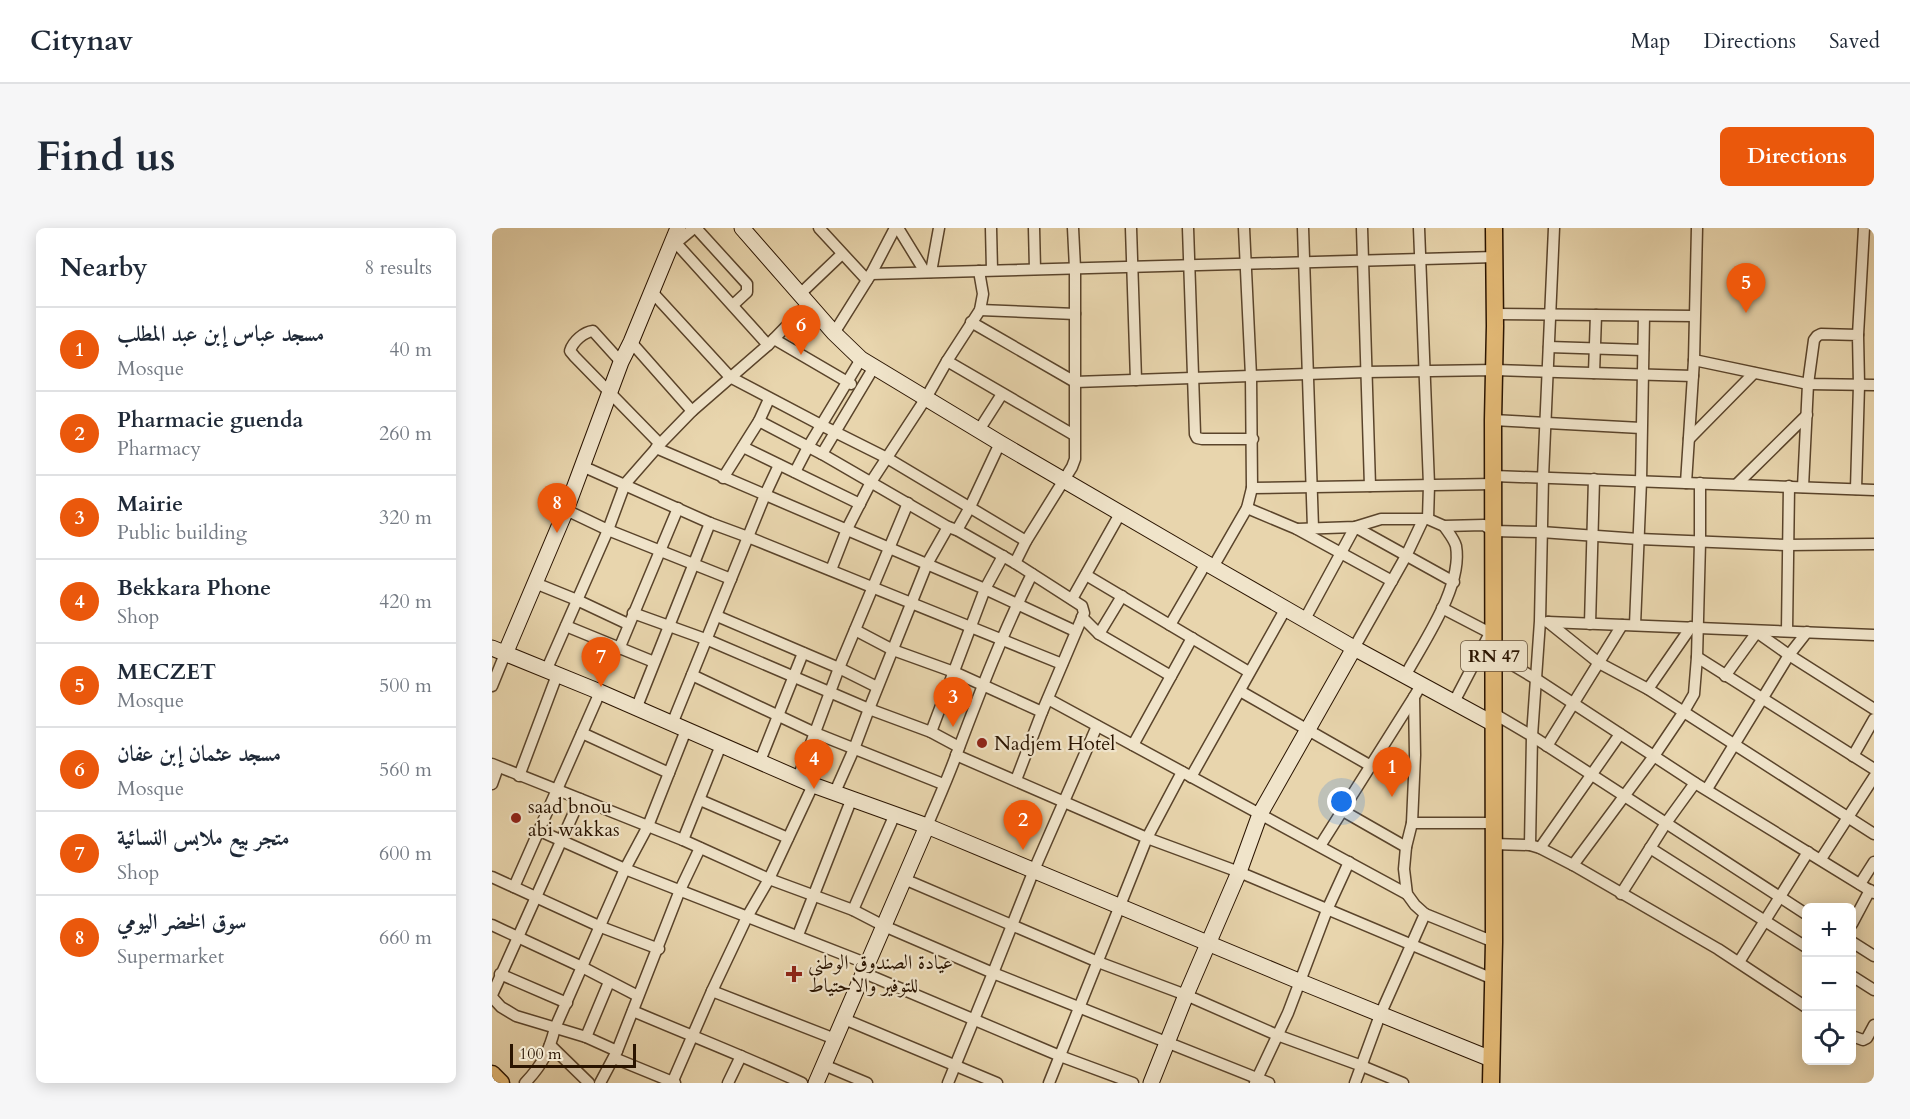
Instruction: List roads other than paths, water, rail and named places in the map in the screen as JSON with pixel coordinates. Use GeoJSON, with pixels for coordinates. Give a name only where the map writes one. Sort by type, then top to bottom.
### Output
{"type":"FeatureCollection","features":[{"type":"Feature","properties":{"kind":"main road"},"geometry":{"type":"LineString","coordinates":[[742,228],[834,333],[867,363],[1063,480],[1405,676],[1418,691],[1454,702],[1492,718]]}},
{"type":"Feature","properties":{"kind":"main road","name":"RN 47"},"geometry":{"type":"LineString","coordinates":[[1491,1083],[1494,942],[1492,718],[1494,654],[1492,634],[1496,257],[1494,228]]}},
{"type":"Feature","properties":{"kind":"main road"},"geometry":{"type":"LineString","coordinates":[[676,238],[632,342],[621,362],[566,510],[535,583],[499,651],[798,778],[927,826],[1491,1059]]}},
{"type":"Feature","properties":{"kind":"main road"},"geometry":{"type":"LineString","coordinates":[[1151,1083],[1239,872],[1260,814],[1354,648]]}},
{"type":"Feature","properties":{"kind":"main road"},"geometry":{"type":"LineString","coordinates":[[816,1083],[927,826]]}},
{"type":"Feature","properties":{"kind":"street"},"geometry":{"type":"LineString","coordinates":[[733,306],[747,292],[747,284],[695,228],[676,238],[733,306],[771,342],[860,390]]}},
{"type":"Feature","properties":{"kind":"street"},"geometry":{"type":"LineString","coordinates":[[819,228],[842,254],[869,277],[928,272],[1496,257]]}},
{"type":"Feature","properties":{"kind":"street"},"geometry":{"type":"LineString","coordinates":[[834,333],[897,228],[928,272]]}},
{"type":"Feature","properties":{"kind":"street"},"geometry":{"type":"LineString","coordinates":[[928,272],[939,228]]}},
{"type":"Feature","properties":{"kind":"street"},"geometry":{"type":"LineString","coordinates":[[991,228],[992,270]]}},
{"type":"Feature","properties":{"kind":"street"},"geometry":{"type":"LineString","coordinates":[[1034,228],[1035,269]]}},
{"type":"Feature","properties":{"kind":"street"},"geometry":{"type":"LineString","coordinates":[[1015,563],[1075,459],[1073,228]]}},
{"type":"Feature","properties":{"kind":"street"},"geometry":{"type":"LineString","coordinates":[[1131,228],[1136,380]]}},
{"type":"Feature","properties":{"kind":"street"},"geometry":{"type":"LineString","coordinates":[[1188,228],[1194,429],[1197,438],[1253,440]]}},
{"type":"Feature","properties":{"kind":"street"},"geometry":{"type":"LineString","coordinates":[[1170,625],[1247,508],[1252,488],[1253,440],[1244,228]]}},
{"type":"Feature","properties":{"kind":"street"},"geometry":{"type":"LineString","coordinates":[[1303,228],[1313,528]]}},
{"type":"Feature","properties":{"kind":"street"},"geometry":{"type":"LineString","coordinates":[[1362,228],[1370,486]]}},
{"type":"Feature","properties":{"kind":"street"},"geometry":{"type":"LineString","coordinates":[[1354,648],[1426,520],[1429,485],[1419,228]]}},
{"type":"Feature","properties":{"kind":"street"},"geometry":{"type":"LineString","coordinates":[[1535,847],[1532,736],[1536,679],[1544,622],[1541,532],[1554,228]]}},
{"type":"Feature","properties":{"kind":"street"},"geometry":{"type":"LineString","coordinates":[[1686,483],[1694,360],[1697,228]]}},
{"type":"Feature","properties":{"kind":"street"},"geometry":{"type":"LineString","coordinates":[[1856,489],[1858,335],[1864,228]]}},
{"type":"Feature","properties":{"kind":"street"},"geometry":{"type":"LineString","coordinates":[[519,776],[566,626],[608,530],[625,484],[692,411],[771,342],[842,254]]}},
{"type":"Feature","properties":{"kind":"street"},"geometry":{"type":"LineString","coordinates":[[831,570],[847,529],[872,482],[980,310],[983,294],[978,271]]}},
{"type":"Feature","properties":{"kind":"street"},"geometry":{"type":"LineString","coordinates":[[652,292],[730,377],[887,458],[1026,541]]}},
{"type":"Feature","properties":{"kind":"street"},"geometry":{"type":"LineString","coordinates":[[980,310],[1075,314]]}},
{"type":"Feature","properties":{"kind":"street"},"geometry":{"type":"LineString","coordinates":[[1496,314],[1694,316]]}},
{"type":"Feature","properties":{"kind":"street"},"geometry":{"type":"LineString","coordinates":[[1594,373],[1596,315]]}},
{"type":"Feature","properties":{"kind":"street"},"geometry":{"type":"LineString","coordinates":[[1635,625],[1641,481],[1644,316]]}},
{"type":"Feature","properties":{"kind":"street"},"geometry":{"type":"LineString","coordinates":[[971,322],[1075,382],[1495,370],[1693,376]]}},
{"type":"Feature","properties":{"kind":"street"},"geometry":{"type":"LineString","coordinates":[[621,362],[593,331],[586,332],[571,347],[570,351],[575,357],[658,446],[723,478],[847,529],[1075,631]]}},
{"type":"Feature","properties":{"kind":"street"},"geometry":{"type":"LineString","coordinates":[[1803,487],[1808,384],[1816,336],[1821,334],[1858,335]]}},
{"type":"Feature","properties":{"kind":"street"},"geometry":{"type":"LineString","coordinates":[[632,342],[692,411]]}},
{"type":"Feature","properties":{"kind":"street"},"geometry":{"type":"LineString","coordinates":[[1549,347],[1642,350]]}},
{"type":"Feature","properties":{"kind":"street"},"geometry":{"type":"LineString","coordinates":[[1694,360],[1808,384],[1874,385]]}},
{"type":"Feature","properties":{"kind":"street"},"geometry":{"type":"LineString","coordinates":[[947,361],[1074,435]]}},
{"type":"Feature","properties":{"kind":"street"},"geometry":{"type":"LineString","coordinates":[[795,472],[847,382],[867,363]]}},
{"type":"Feature","properties":{"kind":"street"},"geometry":{"type":"LineString","coordinates":[[822,454],[860,390],[867,363]]}},
{"type":"Feature","properties":{"kind":"street"},"geometry":{"type":"LineString","coordinates":[[1689,439],[1754,373]]}},
{"type":"Feature","properties":{"kind":"street"},"geometry":{"type":"LineString","coordinates":[[979,430],[1002,394]]}},
{"type":"Feature","properties":{"kind":"street"},"geometry":{"type":"LineString","coordinates":[[723,478],[759,421],[769,399]]}},
{"type":"Feature","properties":{"kind":"street"},"geometry":{"type":"LineString","coordinates":[[1737,484],[1807,415]]}},
{"type":"Feature","properties":{"kind":"street"},"geometry":{"type":"LineString","coordinates":[[1493,420],[1641,428]]}},
{"type":"Feature","properties":{"kind":"street"},"geometry":{"type":"LineString","coordinates":[[759,421],[1003,556],[1082,606],[1082,617],[1016,780]]}},
{"type":"Feature","properties":{"kind":"street"},"geometry":{"type":"LineString","coordinates":[[835,792],[927,564],[970,507],[1000,443]]}},
{"type":"Feature","properties":{"kind":"street"},"geometry":{"type":"LineString","coordinates":[[743,447],[860,504]]}},
{"type":"Feature","properties":{"kind":"street"},"geometry":{"type":"LineString","coordinates":[[525,1083],[544,1061],[555,1028],[625,869],[648,826],[669,772],[692,675],[779,465]]}},
{"type":"Feature","properties":{"kind":"street"},"geometry":{"type":"LineString","coordinates":[[582,466],[710,523],[1002,638],[1062,664]]}},
{"type":"Feature","properties":{"kind":"street"},"geometry":{"type":"LineString","coordinates":[[1252,488],[1429,485],[1543,477],[1874,490]]}},
{"type":"Feature","properties":{"kind":"street"},"geometry":{"type":"LineString","coordinates":[[1590,624],[1594,479]]}},
{"type":"Feature","properties":{"kind":"street"},"geometry":{"type":"LineString","coordinates":[[1573,865],[1654,756],[1694,694],[1697,657],[1694,628],[1700,542],[1700,483]]}},
{"type":"Feature","properties":{"kind":"street"},"geometry":{"type":"LineString","coordinates":[[1787,631],[1789,486]]}},
{"type":"Feature","properties":{"kind":"street"},"geometry":{"type":"LineString","coordinates":[[798,778],[839,668],[908,503]]}},
{"type":"Feature","properties":{"kind":"street"},"geometry":{"type":"LineString","coordinates":[[619,649],[678,508]]}},
{"type":"Feature","properties":{"kind":"street"},"geometry":{"type":"LineString","coordinates":[[1247,508],[1297,529],[1392,581]]}},
{"type":"Feature","properties":{"kind":"street"},"geometry":{"type":"LineString","coordinates":[[566,510],[608,530],[731,579]]}},
{"type":"Feature","properties":{"kind":"street"},"geometry":{"type":"LineString","coordinates":[[1072,599],[1121,512]]}},
{"type":"Feature","properties":{"kind":"street"},"geometry":{"type":"LineString","coordinates":[[1297,529],[1355,527],[1381,519],[1426,520],[1444,526],[1484,525],[1493,531],[1541,532],[1591,537],[1787,545],[1874,544]]}},
{"type":"Feature","properties":{"kind":"street"},"geometry":{"type":"LineString","coordinates":[[636,709],[710,523]]}},
{"type":"Feature","properties":{"kind":"street"},"geometry":{"type":"LineString","coordinates":[[1405,676],[1454,582],[1455,545],[1444,526]]}},
{"type":"Feature","properties":{"kind":"street"},"geometry":{"type":"LineString","coordinates":[[1305,619],[1355,527]]}},
{"type":"Feature","properties":{"kind":"street"},"geometry":{"type":"LineString","coordinates":[[1355,527],[1454,582]]}},
{"type":"Feature","properties":{"kind":"street"},"geometry":{"type":"LineString","coordinates":[[931,732],[985,589],[1003,556]]}},
{"type":"Feature","properties":{"kind":"street"},"geometry":{"type":"LineString","coordinates":[[927,826],[958,751],[982,684],[1032,573]]}},
{"type":"Feature","properties":{"kind":"street"},"geometry":{"type":"LineString","coordinates":[[1086,575],[1249,672]]}},
{"type":"Feature","properties":{"kind":"street"},"geometry":{"type":"LineString","coordinates":[[535,583],[628,624]]}},
{"type":"Feature","properties":{"kind":"street"},"geometry":{"type":"LineString","coordinates":[[1099,634],[1122,596]]}},
{"type":"Feature","properties":{"kind":"street"},"geometry":{"type":"LineString","coordinates":[[1049,1083],[1081,1008],[1147,838],[1240,691],[1286,608]]}},
{"type":"Feature","properties":{"kind":"street"},"geometry":{"type":"LineString","coordinates":[[1442,608],[1492,634],[1454,702]]}},
{"type":"Feature","properties":{"kind":"street"},"geometry":{"type":"LineString","coordinates":[[633,613],[708,640],[869,709],[931,732],[958,751],[1016,780],[1147,838],[1239,872],[1493,979]]}},
{"type":"Feature","properties":{"kind":"street"},"geometry":{"type":"LineString","coordinates":[[717,616],[839,668],[877,687]]}},
{"type":"Feature","properties":{"kind":"street"},"geometry":{"type":"LineString","coordinates":[[1082,617],[1099,634],[1171,676]]}},
{"type":"Feature","properties":{"kind":"street"},"geometry":{"type":"LineString","coordinates":[[1544,622],[1874,634]]}},
{"type":"Feature","properties":{"kind":"street"},"geometry":{"type":"LineString","coordinates":[[1544,622],[1599,663],[1648,689],[1874,834]]}},
{"type":"Feature","properties":{"kind":"street"},"geometry":{"type":"LineString","coordinates":[[1547,746],[1622,625]]}},
{"type":"Feature","properties":{"kind":"street"},"geometry":{"type":"LineString","coordinates":[[566,626],[654,662]]}},
{"type":"Feature","properties":{"kind":"street"},"geometry":{"type":"LineString","coordinates":[[1648,689],[1694,628]]}},
{"type":"Feature","properties":{"kind":"street"},"geometry":{"type":"LineString","coordinates":[[855,630],[893,650],[954,672],[1042,712]]}},
{"type":"Feature","properties":{"kind":"street"},"geometry":{"type":"LineString","coordinates":[[1756,631],[1789,655],[1874,709]]}},
{"type":"Feature","properties":{"kind":"street"},"geometry":{"type":"LineString","coordinates":[[1725,676],[1756,631]]}},
{"type":"Feature","properties":{"kind":"street"},"geometry":{"type":"LineString","coordinates":[[1707,789],[1789,655],[1807,632]]}},
{"type":"Feature","properties":{"kind":"street"},"geometry":{"type":"LineString","coordinates":[[1133,745],[1192,638]]}},
{"type":"Feature","properties":{"kind":"street"},"geometry":{"type":"LineString","coordinates":[[492,686],[499,651]]}},
{"type":"Feature","properties":{"kind":"street"},"geometry":{"type":"LineString","coordinates":[[760,761],[802,653]]}},
{"type":"Feature","properties":{"kind":"street"},"geometry":{"type":"LineString","coordinates":[[1494,654],[1695,783],[1872,892],[1856,916]]}},
{"type":"Feature","properties":{"kind":"street"},"geometry":{"type":"LineString","coordinates":[[1697,657],[1761,700],[1874,770]]}},
{"type":"Feature","properties":{"kind":"street"},"geometry":{"type":"LineString","coordinates":[[692,675],[815,733],[944,784]]}},
{"type":"Feature","properties":{"kind":"street"},"geometry":{"type":"LineString","coordinates":[[1240,691],[1371,766]]}},
{"type":"Feature","properties":{"kind":"street"},"geometry":{"type":"LineString","coordinates":[[1320,846],[1418,691]]}},
{"type":"Feature","properties":{"kind":"street"},"geometry":{"type":"LineString","coordinates":[[1418,691],[1412,823],[1404,869],[1407,894],[1425,914],[1494,942]]}},
{"type":"Feature","properties":{"kind":"street"},"geometry":{"type":"LineString","coordinates":[[514,887],[600,692]]}},
{"type":"Feature","properties":{"kind":"street"},"geometry":{"type":"LineString","coordinates":[[1048,699],[1407,894]]}},
{"type":"Feature","properties":{"kind":"street"},"geometry":{"type":"LineString","coordinates":[[1492,718],[1532,736],[1802,911]]}},
{"type":"Feature","properties":{"kind":"street"},"geometry":{"type":"LineString","coordinates":[[1853,756],[1874,718]]}},
{"type":"Feature","properties":{"kind":"street"},"geometry":{"type":"LineString","coordinates":[[948,1083],[1034,870],[1097,726]]}},
{"type":"Feature","properties":{"kind":"street"},"geometry":{"type":"LineString","coordinates":[[582,733],[669,772]]}},
{"type":"Feature","properties":{"kind":"street"},"geometry":{"type":"LineString","coordinates":[[1535,847],[1592,776],[1620,734]]}},
{"type":"Feature","properties":{"kind":"street"},"geometry":{"type":"LineString","coordinates":[[683,840],[721,745]]}},
{"type":"Feature","properties":{"kind":"street"},"geometry":{"type":"LineString","coordinates":[[492,784],[495,766],[558,789],[579,800],[683,840],[770,879],[853,910],[884,926],[993,973],[1255,1080],[1269,1083]]}},
{"type":"Feature","properties":{"kind":"street"},"geometry":{"type":"LineString","coordinates":[[1821,859],[1874,777]]}},
{"type":"Feature","properties":{"kind":"street"},"geometry":{"type":"LineString","coordinates":[[1621,894],[1695,783]]}},
{"type":"Feature","properties":{"kind":"street"},"geometry":{"type":"LineString","coordinates":[[579,800],[492,996],[507,1012],[586,1037],[673,1083],[712,991],[747,917],[770,879],[813,784]]}},
{"type":"Feature","properties":{"kind":"street"},"geometry":{"type":"LineString","coordinates":[[798,935],[852,798]]}},
{"type":"Feature","properties":{"kind":"street"},"geometry":{"type":"LineString","coordinates":[[700,800],[788,837]]}},
{"type":"Feature","properties":{"kind":"street"},"geometry":{"type":"LineString","coordinates":[[1343,811],[1406,847]]}},
{"type":"Feature","properties":{"kind":"street"},"geometry":{"type":"LineString","coordinates":[[853,910],[894,814]]}},
{"type":"Feature","properties":{"kind":"street"},"geometry":{"type":"LineString","coordinates":[[1412,823],[1494,823]]}},
{"type":"Feature","properties":{"kind":"street"},"geometry":{"type":"LineString","coordinates":[[540,831],[625,869],[798,935],[974,1018],[1060,1056],[1132,1083]]}},
{"type":"Feature","properties":{"kind":"street"},"geometry":{"type":"LineString","coordinates":[[1493,844],[1535,847],[1573,865],[1739,962],[1802,1004]]}},
{"type":"Feature","properties":{"kind":"street"},"geometry":{"type":"LineString","coordinates":[[600,1083],[615,1054],[659,949],[680,890],[700,848]]}},
{"type":"Feature","properties":{"kind":"street"},"geometry":{"type":"LineString","coordinates":[[1650,848],[1802,944]]}},
{"type":"Feature","properties":{"kind":"street"},"geometry":{"type":"LineString","coordinates":[[1739,962],[1808,852]]}},
{"type":"Feature","properties":{"kind":"street"},"geometry":{"type":"LineString","coordinates":[[1255,1080],[1301,982],[1327,910],[1349,862]]}},
{"type":"Feature","properties":{"kind":"street"},"geometry":{"type":"LineString","coordinates":[[1860,884],[1874,862]]}},
{"type":"Feature","properties":{"kind":"street"},"geometry":{"type":"LineString","coordinates":[[492,877],[601,927],[659,949]]}},
{"type":"Feature","properties":{"kind":"street"},"geometry":{"type":"LineString","coordinates":[[904,879],[1098,962],[1186,995],[1277,1035],[1403,1083]]}},
{"type":"Feature","properties":{"kind":"street"},"geometry":{"type":"LineString","coordinates":[[1355,1083],[1380,1015],[1425,914]]}},
{"type":"Feature","properties":{"kind":"street"},"geometry":{"type":"LineString","coordinates":[[492,925],[638,996]]}},
{"type":"Feature","properties":{"kind":"street"},"geometry":{"type":"LineString","coordinates":[[1856,945],[1874,956]]}},
{"type":"Feature","properties":{"kind":"street"},"geometry":{"type":"LineString","coordinates":[[500,974],[567,1003]]}},
{"type":"Feature","properties":{"kind":"street"},"geometry":{"type":"LineString","coordinates":[[1856,979],[1874,990]]}},
{"type":"Feature","properties":{"kind":"street"},"geometry":{"type":"LineString","coordinates":[[586,1037],[609,982]]}},
{"type":"Feature","properties":{"kind":"street"},"geometry":{"type":"LineString","coordinates":[[712,991],[835,1039]]}},
{"type":"Feature","properties":{"kind":"street"},"geometry":{"type":"LineString","coordinates":[[633,1011],[741,1056],[781,1079],[802,1083]]}},
{"type":"Feature","properties":{"kind":"street"},"geometry":{"type":"LineString","coordinates":[[844,1019],[997,1083]]}},
{"type":"Feature","properties":{"kind":"street"},"geometry":{"type":"LineString","coordinates":[[1856,1038],[1863,1040],[1866,1038],[1874,1025]]}},
{"type":"Feature","properties":{"kind":"street"},"geometry":{"type":"LineString","coordinates":[[550,1045],[590,1083]]}},
{"type":"Feature","properties":{"kind":"street"},"geometry":{"type":"LineString","coordinates":[[728,1083],[741,1056]]}},
{"type":"Feature","properties":{"kind":"street"},"geometry":{"type":"LineString","coordinates":[[824,1065],[867,1083]]}},
{"type":"Feature","properties":{"kind":"place","name":"MECZET"},"geometry":{"type":"Point","coordinates":[1746,313]}},
{"type":"Feature","properties":{"kind":"place","name":"مسجد عثمان إبن عفان"},"geometry":{"type":"Point","coordinates":[801,355]}},
{"type":"Feature","properties":{"kind":"place","name":"سوق الخضر اليومي"},"geometry":{"type":"Point","coordinates":[557,533]}},
{"type":"Feature","properties":{"kind":"place","name":"متجر بيع ملابس النسائية"},"geometry":{"type":"Point","coordinates":[601,687]}},
{"type":"Feature","properties":{"kind":"place","name":"Mairie"},"geometry":{"type":"Point","coordinates":[953,727]}},
{"type":"Feature","properties":{"kind":"place","name":"Nadjem Hotel"},"geometry":{"type":"Point","coordinates":[982,743]}},
{"type":"Feature","properties":{"kind":"place","name":"Bekkara Phone"},"geometry":{"type":"Point","coordinates":[814,789]}},
{"type":"Feature","properties":{"kind":"place","name":"مسجد عباس إبن عبد المطلب"},"geometry":{"type":"Point","coordinates":[1392,797]}},
{"type":"Feature","properties":{"kind":"place","name":"saad bnou abi wakkas"},"geometry":{"type":"Point","coordinates":[516,818]}},
{"type":"Feature","properties":{"kind":"place","name":"Pharmacie guenda"},"geometry":{"type":"Point","coordinates":[1023,850]}},
{"type":"Feature","properties":{"kind":"place","name":"عيادة الصندوق الوطني للتوفير والاحتياط"},"geometry":{"type":"Point","coordinates":[794,974]}}]}
